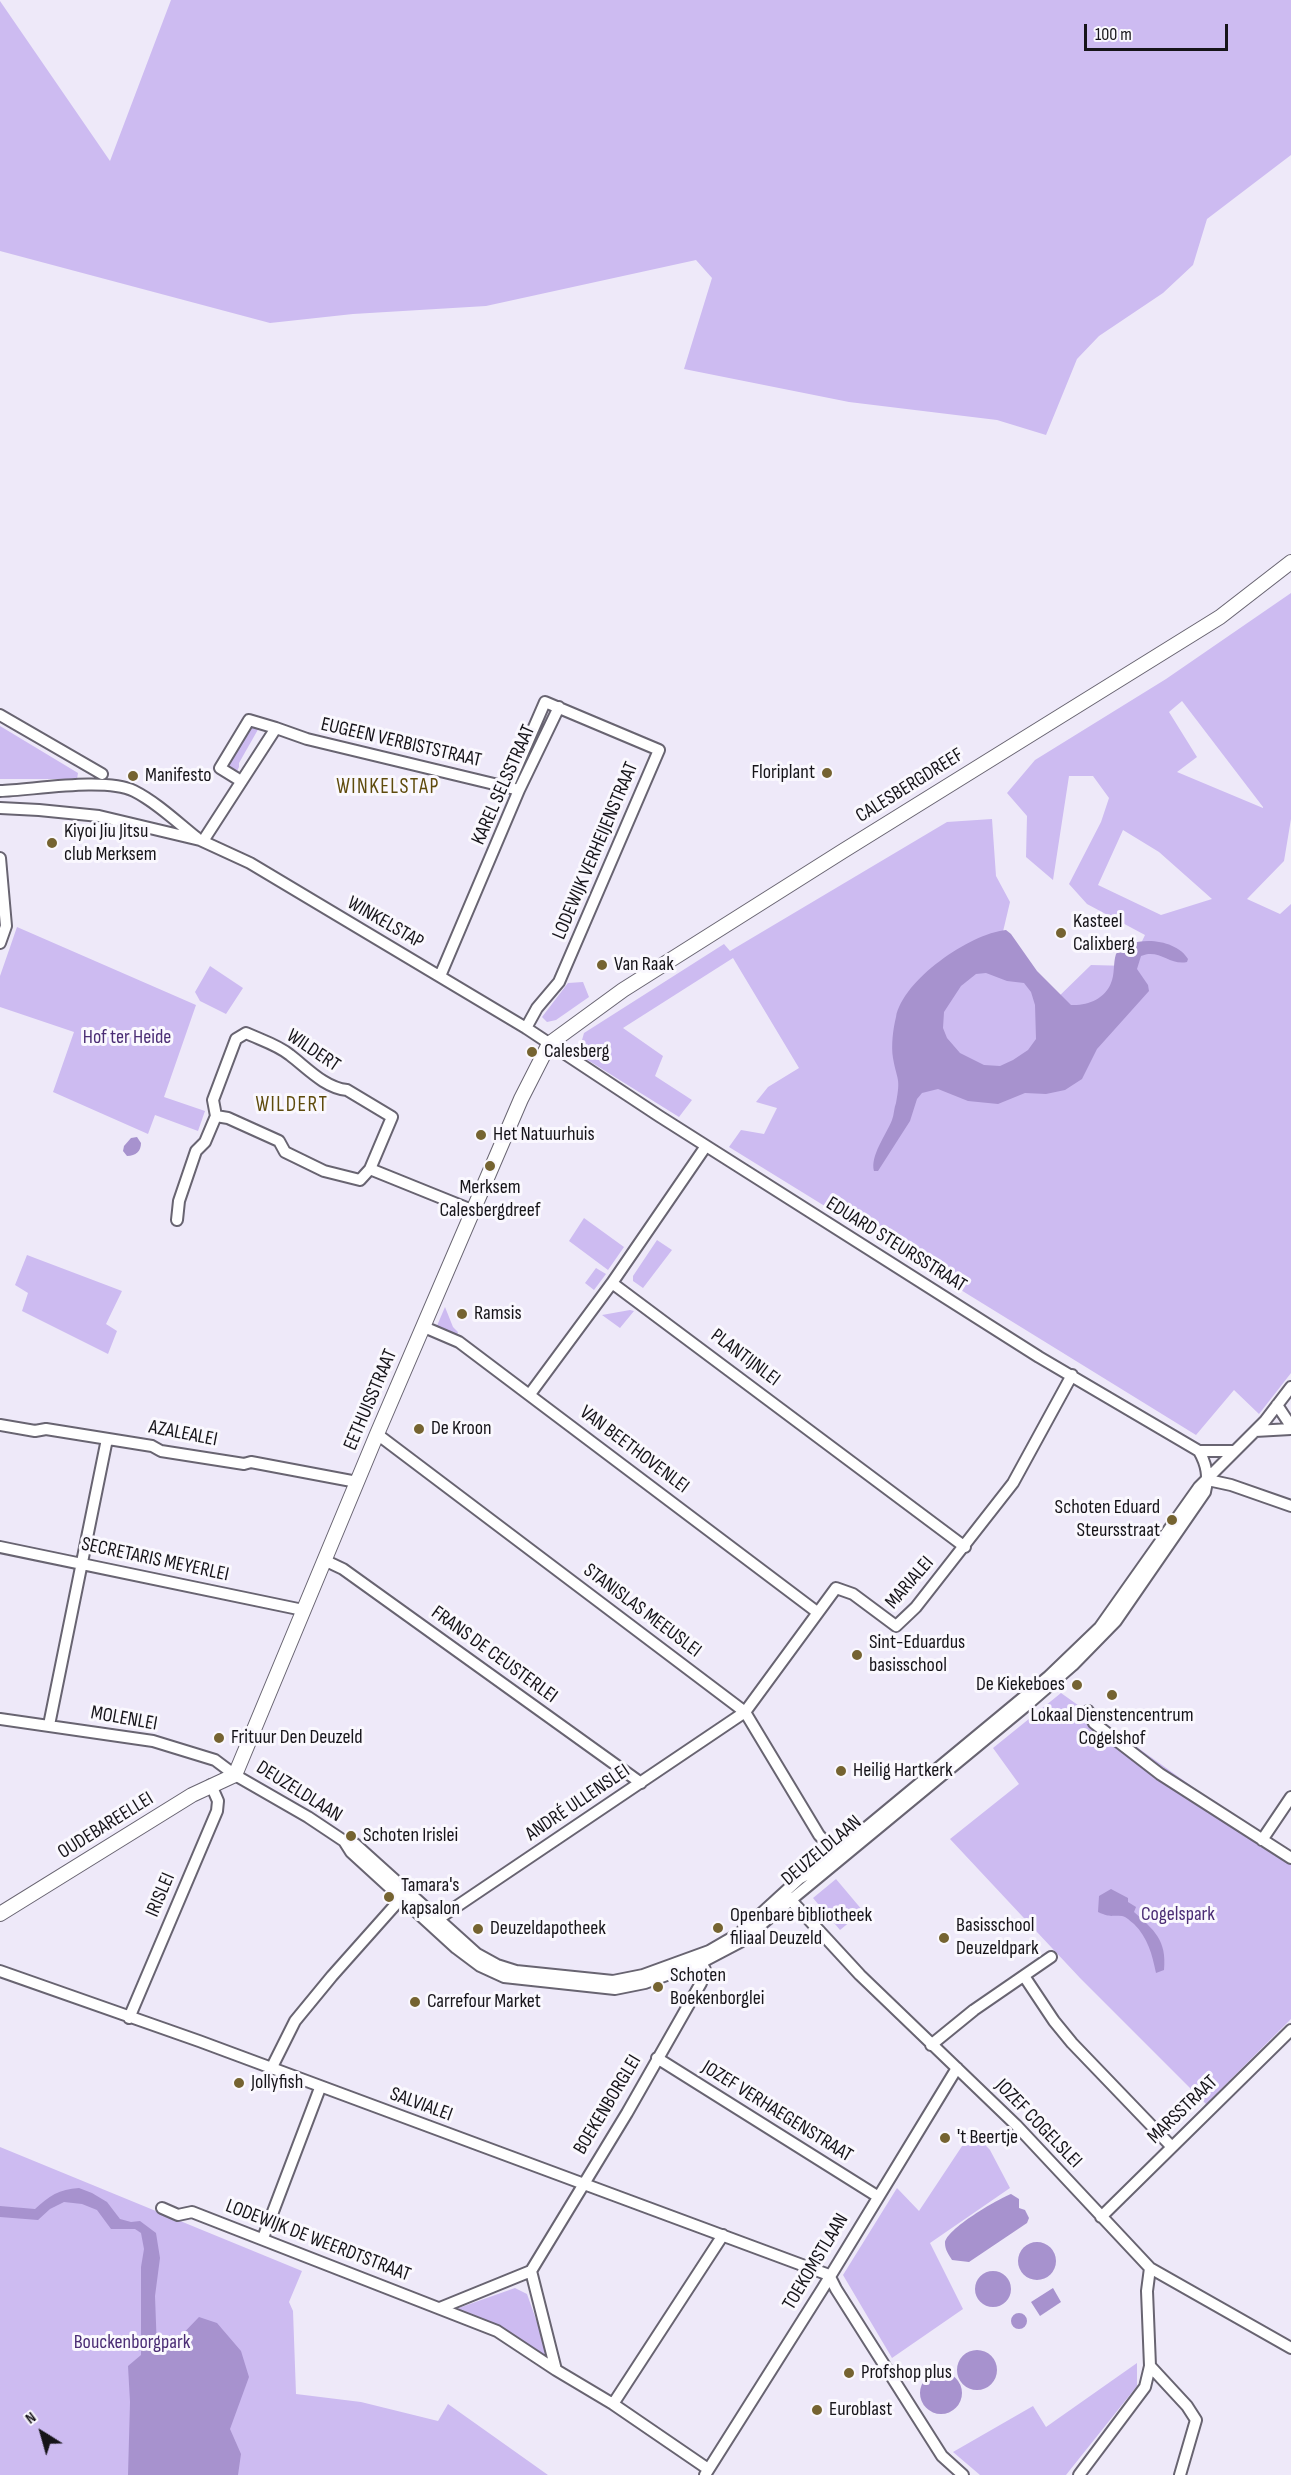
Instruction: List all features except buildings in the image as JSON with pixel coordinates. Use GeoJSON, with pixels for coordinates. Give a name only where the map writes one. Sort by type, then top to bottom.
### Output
{"type":"FeatureCollection","features":[{"type":"Feature","properties":{"kind":"main road","name":"CALESBERGDREEF"},"geometry":{"type":"LineString","coordinates":[[549,1044],[589,1013],[643,978],[1220,617],[1291,562]]}},
{"type":"Feature","properties":{"kind":"main road","name":"EETHUISSTRAAT"},"geometry":{"type":"LineString","coordinates":[[235,1775],[377,1434],[521,1099],[549,1044]]}},
{"type":"Feature","properties":{"kind":"main road","name":"OUDEBAREELLEI"},"geometry":{"type":"LineString","coordinates":[[0,1914],[192,1795],[235,1775]]}},
{"type":"Feature","properties":{"kind":"street","name":"KAREL SELSSTRAAT"},"geometry":{"type":"LineString","coordinates":[[440,976],[519,790],[559,707],[545,702],[508,787]]}},
{"type":"Feature","properties":{"kind":"street","name":"LODEWIJK VERHEIJENSTRAAT"},"geometry":{"type":"LineString","coordinates":[[526,1028],[537,1008],[559,982],[659,750],[559,707]]}},
{"type":"Feature","properties":{"kind":"street"},"geometry":{"type":"LineString","coordinates":[[0,715],[102,774]]}},
{"type":"Feature","properties":{"kind":"street","name":"EUGEEN VERBISTSTRAAT"},"geometry":{"type":"LineString","coordinates":[[241,781],[220,768],[249,720],[307,739],[519,790]]}},
{"type":"Feature","properties":{"kind":"street"},"geometry":{"type":"LineString","coordinates":[[202,841],[276,728]]}},
{"type":"Feature","properties":{"kind":"street","name":"WINKELSTAP"},"geometry":{"type":"LineString","coordinates":[[0,791],[118,786],[134,791],[202,841]]}},
{"type":"Feature","properties":{"kind":"street","name":"WINKELSTAP"},"geometry":{"type":"LineString","coordinates":[[0,808],[99,816],[202,841],[250,863],[549,1044]]}},
{"type":"Feature","properties":{"kind":"street"},"geometry":{"type":"LineString","coordinates":[[0,858],[6,926],[0,943]]}},
{"type":"Feature","properties":{"kind":"street","name":"WILDERT"},"geometry":{"type":"LineString","coordinates":[[177,1220],[179,1201],[196,1151],[205,1142],[216,1116],[213,1100],[236,1039],[246,1033],[290,1054],[300,1065],[338,1089],[347,1090],[392,1117],[370,1169]]}},
{"type":"Feature","properties":{"kind":"street","name":"EDUARD STEURSSTRAAT"},"geometry":{"type":"LineString","coordinates":[[549,1044],[1010,1338],[1199,1451]]}},
{"type":"Feature","properties":{"kind":"street"},"geometry":{"type":"LineString","coordinates":[[216,1116],[228,1118],[279,1141],[285,1152],[324,1171],[360,1180],[370,1169],[474,1211]]}},
{"type":"Feature","properties":{"kind":"street"},"geometry":{"type":"LineString","coordinates":[[530,1394],[612,1283],[706,1146]]}},
{"type":"Feature","properties":{"kind":"street","name":"PLANTIJNLEI"},"geometry":{"type":"LineString","coordinates":[[612,1283],[965,1546]]}},
{"type":"Feature","properties":{"kind":"street","name":"VAN BEETHOVENLEI"},"geometry":{"type":"LineString","coordinates":[[424,1327],[459,1342],[817,1612]]}},
{"type":"Feature","properties":{"kind":"street","name":"MARIALEI"},"geometry":{"type":"LineString","coordinates":[[745,1712],[836,1588],[853,1594],[896,1626],[916,1607],[1013,1483],[1072,1375]]}},
{"type":"Feature","properties":{"kind":"street","name":"DEUZELDLAAN"},"geometry":{"type":"LineString","coordinates":[[235,1775],[308,1817],[344,1841],[355,1844],[480,1966],[504,1977],[615,1989],[645,1983],[740,1942],[787,1897],[1068,1670],[1116,1621],[1125,1600],[1205,1492],[1208,1480],[1234,1450],[1255,1431],[1291,1387]]}},
{"type":"Feature","properties":{"kind":"street"},"geometry":{"type":"LineString","coordinates":[[1255,1431],[1291,1428],[1277,1405]]}},
{"type":"Feature","properties":{"kind":"street","name":"AZALEALEI"},"geometry":{"type":"LineString","coordinates":[[0,1425],[152,1446],[161,1451],[244,1464],[251,1462],[357,1482]]}},
{"type":"Feature","properties":{"kind":"street","name":"STANISLAS MEEUSLEI"},"geometry":{"type":"LineString","coordinates":[[377,1434],[745,1712],[819,1835],[838,1856]]}},
{"type":"Feature","properties":{"kind":"street"},"geometry":{"type":"LineString","coordinates":[[49,1725],[107,1439]]}},
{"type":"Feature","properties":{"kind":"street"},"geometry":{"type":"LineString","coordinates":[[1234,1450],[1199,1451],[1206,1463],[1208,1480],[1231,1485],[1291,1506]]}},
{"type":"Feature","properties":{"kind":"street","name":"SECRETARIS MEYERLEI"},"geometry":{"type":"LineString","coordinates":[[0,1547],[303,1610]]}},
{"type":"Feature","properties":{"kind":"street","name":"FRANS DE CEUSTERLEI"},"geometry":{"type":"LineString","coordinates":[[324,1560],[343,1569],[641,1783]]}},
{"type":"Feature","properties":{"kind":"street"},"geometry":{"type":"LineString","coordinates":[[1088,1711],[1094,1723],[1160,1774],[1291,1858]]}},
{"type":"Feature","properties":{"kind":"street","name":"ANDRÉ ULLENSLEI"},"geometry":{"type":"LineString","coordinates":[[434,1922],[745,1712]]}},
{"type":"Feature","properties":{"kind":"street","name":"MOLENLEI"},"geometry":{"type":"LineString","coordinates":[[0,1719],[153,1741],[215,1760],[235,1775]]}},
{"type":"Feature","properties":{"kind":"street","name":"IRISLEI"},"geometry":{"type":"LineString","coordinates":[[129,2018],[217,1811],[218,1801],[211,1785]]}},
{"type":"Feature","properties":{"kind":"street"},"geometry":{"type":"LineString","coordinates":[[1262,1840],[1291,1797]]}},
{"type":"Feature","properties":{"kind":"street"},"geometry":{"type":"LineString","coordinates":[[271,2069],[295,2021],[405,1895]]}},
{"type":"Feature","properties":{"kind":"street","name":"JOZEF COGELSLEI"},"geometry":{"type":"LineString","coordinates":[[787,1897],[931,2045],[1016,2125],[1150,2268],[1291,2348]]}},
{"type":"Feature","properties":{"kind":"street"},"geometry":{"type":"LineString","coordinates":[[931,2045],[974,2010],[1051,1957]]}},
{"type":"Feature","properties":{"kind":"street","name":"BOEKENBORGLEI"},"geometry":{"type":"LineString","coordinates":[[531,2271],[627,2113],[701,1983],[705,1970],[700,1959]]}},
{"type":"Feature","properties":{"kind":"street","name":"SALVIALEI"},"geometry":{"type":"LineString","coordinates":[[0,1971],[583,2182],[830,2275]]}},
{"type":"Feature","properties":{"kind":"street"},"geometry":{"type":"LineString","coordinates":[[1024,1976],[1054,2021],[1072,2043],[1171,2146]]}},
{"type":"Feature","properties":{"kind":"street","name":"MARSSTRAAT"},"geometry":{"type":"LineString","coordinates":[[1101,2217],[1291,2030]]}},
{"type":"Feature","properties":{"kind":"street","name":"JOZEF VERHAEGENSTRAAT"},"geometry":{"type":"LineString","coordinates":[[657,2058],[877,2196]]}},
{"type":"Feature","properties":{"kind":"street","name":"TOEKOMSTLAAN"},"geometry":{"type":"LineString","coordinates":[[707,2472],[957,2068]]}},
{"type":"Feature","properties":{"kind":"street"},"geometry":{"type":"LineString","coordinates":[[263,2238],[320,2088]]}},
{"type":"Feature","properties":{"kind":"street","name":"LODEWIJK DE WEERDTSTRAAT"},"geometry":{"type":"LineString","coordinates":[[162,2208],[178,2214],[192,2212],[263,2238],[497,2331],[612,2404],[707,2472]]}},
{"type":"Feature","properties":{"kind":"street"},"geometry":{"type":"LineString","coordinates":[[612,2404],[723,2235]]}},
{"type":"Feature","properties":{"kind":"street"},"geometry":{"type":"LineString","coordinates":[[1079,2475],[1145,2388],[1150,2366],[1148,2291],[1150,2268]]}},
{"type":"Feature","properties":{"kind":"street"},"geometry":{"type":"LineString","coordinates":[[440,2308],[531,2271],[556,2370]]}},
{"type":"Feature","properties":{"kind":"street"},"geometry":{"type":"LineString","coordinates":[[830,2275],[836,2289],[884,2367],[942,2456],[963,2475]]}},
{"type":"Feature","properties":{"kind":"street"},"geometry":{"type":"LineString","coordinates":[[1150,2366],[1180,2398],[1196,2420],[1180,2475]]}},
{"type":"Feature","properties":{"kind":"green space"},"geometry":{"type":"Polygon","coordinates":[[[171,0],[1291,0],[1291,155],[1207,219],[1193,265],[1163,293],[1099,336],[1077,359],[1046,435],[997,420],[849,402],[684,369],[712,278],[696,260],[486,306],[353,314],[270,323],[0,251],[0,1],[110,161],[171,0]]]}},
{"type":"Feature","properties":{"kind":"green space"},"geometry":{"type":"Polygon","coordinates":[[[1291,593],[1291,819],[1284,861],[1247,899],[1280,914],[1291,904],[1291,1373],[1259,1414],[1234,1390],[1196,1435],[729,1147],[741,1130],[764,1134],[777,1108],[756,1102],[768,1087],[799,1068],[733,958],[623,1028],[663,1056],[655,1076],[692,1100],[679,1117],[578,1054],[584,1033],[724,944],[730,951],[947,822],[992,819],[996,876],[1010,902],[1001,940],[1051,1004],[1091,965],[1130,966],[1145,935],[1087,904],[1069,884],[1101,822],[1109,798],[1093,776],[1069,776],[1053,880],[1026,857],[1027,816],[1007,793],[1035,760],[1166,679],[1291,593]],[[1182,701],[1169,712],[1197,757],[1177,772],[1263,808],[1263,807],[1182,701]],[[1123,830],[1098,885],[1161,915],[1212,899],[1159,852],[1123,830]]]}},
{"type":"Feature","properties":{"kind":"green space"},"geometry":{"type":"Polygon","coordinates":[[[249,724],[260,726],[239,763],[235,775],[224,764],[249,724]]]}},
{"type":"Feature","properties":{"kind":"green space"},"geometry":{"type":"Polygon","coordinates":[[[0,726],[78,773],[77,779],[0,779],[0,726]]]}},
{"type":"Feature","properties":{"kind":"green space","name":"Hof ter Heide"},"geometry":{"type":"Polygon","coordinates":[[[17,927],[196,1005],[164,1097],[205,1111],[198,1131],[155,1115],[148,1134],[53,1092],[74,1032],[0,1007],[0,976],[17,927]]]}},
{"type":"Feature","properties":{"kind":"green space"},"geometry":{"type":"Polygon","coordinates":[[[210,966],[243,988],[226,1014],[200,1001],[195,992],[210,966]]]}},
{"type":"Feature","properties":{"kind":"green space"},"geometry":{"type":"Polygon","coordinates":[[[583,982],[589,997],[556,1020],[547,1022],[542,1017],[568,983],[583,982]]]}},
{"type":"Feature","properties":{"kind":"green space"},"geometry":{"type":"Polygon","coordinates":[[[584,1218],[624,1247],[608,1270],[569,1241],[584,1218]]]}},
{"type":"Feature","properties":{"kind":"green space"},"geometry":{"type":"Polygon","coordinates":[[[657,1240],[672,1250],[643,1288],[633,1281],[633,1276],[657,1240]]]}},
{"type":"Feature","properties":{"kind":"green space"},"geometry":{"type":"Polygon","coordinates":[[[27,1255],[122,1291],[106,1324],[117,1331],[108,1354],[22,1311],[28,1293],[15,1285],[27,1255]]]}},
{"type":"Feature","properties":{"kind":"green space"},"geometry":{"type":"Polygon","coordinates":[[[596,1268],[606,1274],[594,1290],[585,1283],[596,1268]]]}},
{"type":"Feature","properties":{"kind":"green space"},"geometry":{"type":"Polygon","coordinates":[[[445,1307],[453,1327],[458,1332],[456,1337],[436,1328],[445,1307]]]}},
{"type":"Feature","properties":{"kind":"green space"},"geometry":{"type":"Polygon","coordinates":[[[634,1311],[620,1328],[602,1315],[634,1311]]]}},
{"type":"Feature","properties":{"kind":"green space","name":"Cogelspark"},"geometry":{"type":"Polygon","coordinates":[[[1061,1693],[1291,1857],[1291,2019],[1206,2104],[1080,1978],[950,1839],[1019,1784],[993,1748],[1061,1693]]]}},
{"type":"Feature","properties":{"kind":"green space"},"geometry":{"type":"Polygon","coordinates":[[[836,1879],[863,1911],[840,1930],[813,1898],[836,1879]]]}},
{"type":"Feature","properties":{"kind":"green space"},"geometry":{"type":"Polygon","coordinates":[[[972,2131],[990,2150],[1010,2188],[930,2243],[963,2309],[892,2358],[843,2275],[897,2188],[919,2211],[972,2131]]]}},
{"type":"Feature","properties":{"kind":"green space","name":"Bouckenborgpark"},"geometry":{"type":"Polygon","coordinates":[[[0,2147],[302,2271],[289,2302],[293,2311],[296,2394],[361,2402],[438,2421],[448,2404],[548,2475],[0,2475],[0,2147]]]}},
{"type":"Feature","properties":{"kind":"green space"},"geometry":{"type":"Polygon","coordinates":[[[515,2288],[527,2294],[548,2353],[544,2361],[450,2311],[515,2288]]]}},
{"type":"Feature","properties":{"kind":"green space"},"geometry":{"type":"Polygon","coordinates":[[[1137,2363],[1137,2386],[1066,2475],[980,2475],[953,2452],[1033,2406],[1046,2427],[1137,2363]]]}},
{"type":"Feature","properties":{"kind":"shaded area"},"geometry":{"type":"Polygon","coordinates":[[[1006,930],[1011,934],[1037,971],[1071,1005],[1089,1003],[1108,989],[1112,980],[1116,954],[1132,943],[1153,941],[1164,943],[1182,952],[1188,959],[1187,962],[1181,963],[1159,955],[1141,956],[1137,969],[1148,985],[1149,991],[1097,1049],[1082,1079],[1065,1090],[1046,1094],[1025,1093],[998,1104],[968,1101],[938,1089],[922,1093],[917,1099],[910,1121],[878,1171],[874,1171],[874,1159],[892,1120],[897,1095],[898,1083],[892,1043],[896,1017],[901,1003],[924,974],[940,961],[974,940],[1006,930]],[[986,973],[976,974],[961,986],[944,1012],[943,1028],[947,1038],[960,1053],[984,1065],[1000,1066],[1013,1060],[1028,1050],[1036,1039],[1035,1005],[1031,992],[1024,983],[1007,981],[986,973]]]}},
{"type":"Feature","properties":{"kind":"shaded area"},"geometry":{"type":"Polygon","coordinates":[[[137,1137],[141,1143],[139,1151],[127,1156],[123,1151],[124,1146],[131,1138],[137,1137]]]}},
{"type":"Feature","properties":{"kind":"shaded area"},"geometry":{"type":"Polygon","coordinates":[[[1111,1889],[1128,1898],[1128,1902],[1136,1907],[1134,1912],[1158,1937],[1163,1951],[1164,1970],[1156,1973],[1149,1947],[1134,1924],[1124,1917],[1108,1916],[1098,1912],[1099,1896],[1111,1889]]]}},
{"type":"Feature","properties":{"kind":"shaded area"},"geometry":{"type":"Polygon","coordinates":[[[79,2188],[107,2202],[120,2219],[131,2222],[140,2221],[156,2233],[160,2258],[155,2296],[157,2350],[173,2344],[199,2317],[217,2323],[241,2351],[249,2377],[230,2429],[241,2454],[238,2475],[128,2475],[130,2402],[128,2366],[141,2355],[141,2267],[144,2249],[141,2233],[135,2229],[111,2229],[97,2210],[82,2204],[64,2202],[50,2209],[38,2220],[0,2217],[0,2206],[35,2209],[55,2194],[79,2188]]]}},
{"type":"Feature","properties":{"kind":"shaded area"},"geometry":{"type":"Polygon","coordinates":[[[1011,2194],[1019,2199],[1019,2208],[1025,2210],[1029,2218],[1027,2223],[969,2262],[952,2260],[945,2243],[954,2230],[974,2215],[1011,2194]]]}},
{"type":"Feature","properties":{"kind":"shaded area"},"geometry":{"type":"Polygon","coordinates":[[[1037,2242],[1050,2248],[1056,2261],[1050,2274],[1037,2280],[1024,2274],[1018,2261],[1024,2248],[1037,2242]]]}},
{"type":"Feature","properties":{"kind":"shaded area"},"geometry":{"type":"Polygon","coordinates":[[[993,2271],[1006,2276],[1011,2289],[1006,2302],[993,2307],[980,2302],[975,2289],[980,2276],[993,2271]]]}},
{"type":"Feature","properties":{"kind":"shaded area"},"geometry":{"type":"Polygon","coordinates":[[[1053,2288],[1061,2302],[1040,2316],[1031,2302],[1053,2288]]]}},
{"type":"Feature","properties":{"kind":"shaded area"},"geometry":{"type":"Polygon","coordinates":[[[1016,2313],[1022,2313],[1027,2321],[1025,2327],[1016,2329],[1011,2324],[1011,2318],[1016,2313]]]}},
{"type":"Feature","properties":{"kind":"shaded area"},"geometry":{"type":"Polygon","coordinates":[[[977,2350],[985,2351],[991,2356],[996,2362],[996,2378],[991,2384],[985,2389],[977,2390],[969,2389],[963,2384],[958,2378],[957,2370],[958,2362],[963,2356],[969,2351],[977,2350]]]}},
{"type":"Feature","properties":{"kind":"shaded area"},"geometry":{"type":"Polygon","coordinates":[[[941,2372],[956,2378],[962,2393],[956,2408],[941,2414],[926,2408],[920,2393],[926,2378],[941,2372]]]}},
{"type":"Feature","properties":{"kind":"place","name":"Floriplant"},"geometry":{"type":"Point","coordinates":[827,773]}},
{"type":"Feature","properties":{"kind":"place","name":"Manifesto"},"geometry":{"type":"Point","coordinates":[133,776]}},
{"type":"Feature","properties":{"kind":"place","name":"Kiyoi Jiu Jitsu club Merksem"},"geometry":{"type":"Point","coordinates":[52,843]}},
{"type":"Feature","properties":{"kind":"place","name":"Kasteel Calixberg"},"geometry":{"type":"Point","coordinates":[1061,933]}},
{"type":"Feature","properties":{"kind":"place","name":"Van Raak"},"geometry":{"type":"Point","coordinates":[602,965]}},
{"type":"Feature","properties":{"kind":"place","name":"Calesberg"},"geometry":{"type":"Point","coordinates":[532,1052]}},
{"type":"Feature","properties":{"kind":"place","name":"Het Natuurhuis"},"geometry":{"type":"Point","coordinates":[481,1135]}},
{"type":"Feature","properties":{"kind":"place","name":"Merksem Calesbergdreef"},"geometry":{"type":"Point","coordinates":[490,1166]}},
{"type":"Feature","properties":{"kind":"place","name":"Ramsis"},"geometry":{"type":"Point","coordinates":[462,1314]}},
{"type":"Feature","properties":{"kind":"place","name":"De Kroon"},"geometry":{"type":"Point","coordinates":[419,1429]}},
{"type":"Feature","properties":{"kind":"place","name":"Schoten Eduard Steursstraat"},"geometry":{"type":"Point","coordinates":[1172,1520]}},
{"type":"Feature","properties":{"kind":"place","name":"Sint-Eduardus basisschool"},"geometry":{"type":"Point","coordinates":[857,1655]}},
{"type":"Feature","properties":{"kind":"place","name":"De Kiekeboes"},"geometry":{"type":"Point","coordinates":[1077,1685]}},
{"type":"Feature","properties":{"kind":"place","name":"Lokaal Dienstencentrum Cogelshof"},"geometry":{"type":"Point","coordinates":[1112,1695]}},
{"type":"Feature","properties":{"kind":"place","name":"Frituur Den Deuzeld"},"geometry":{"type":"Point","coordinates":[219,1738]}},
{"type":"Feature","properties":{"kind":"place","name":"Heilig Hartkerk"},"geometry":{"type":"Point","coordinates":[841,1771]}},
{"type":"Feature","properties":{"kind":"place","name":"Schoten Irislei"},"geometry":{"type":"Point","coordinates":[351,1836]}},
{"type":"Feature","properties":{"kind":"place","name":"Tamara's kapsalon"},"geometry":{"type":"Point","coordinates":[389,1897]}},
{"type":"Feature","properties":{"kind":"place","name":"Openbare bibliotheek filiaal Deuzeld"},"geometry":{"type":"Point","coordinates":[718,1928]}},
{"type":"Feature","properties":{"kind":"place","name":"Deuzeldapotheek"},"geometry":{"type":"Point","coordinates":[478,1929]}},
{"type":"Feature","properties":{"kind":"place","name":"Basisschool Deuzeldpark"},"geometry":{"type":"Point","coordinates":[944,1938]}},
{"type":"Feature","properties":{"kind":"place","name":"Schoten Boekenborglei"},"geometry":{"type":"Point","coordinates":[658,1987]}},
{"type":"Feature","properties":{"kind":"place","name":"Carrefour Market"},"geometry":{"type":"Point","coordinates":[415,2002]}},
{"type":"Feature","properties":{"kind":"place","name":"Jollyfish"},"geometry":{"type":"Point","coordinates":[239,2083]}},
{"type":"Feature","properties":{"kind":"place","name":"'t Beertje"},"geometry":{"type":"Point","coordinates":[945,2138]}},
{"type":"Feature","properties":{"kind":"place","name":"Profshop plus"},"geometry":{"type":"Point","coordinates":[849,2373]}},
{"type":"Feature","properties":{"kind":"place","name":"Euroblast"},"geometry":{"type":"Point","coordinates":[817,2410]}},
{"type":"Feature","properties":{"kind":"district","name":"WINKELSTAP"},"geometry":{"type":"Point","coordinates":[388,788]}},
{"type":"Feature","properties":{"kind":"district","name":"WILDERT"},"geometry":{"type":"Point","coordinates":[292,1106]}}]}
